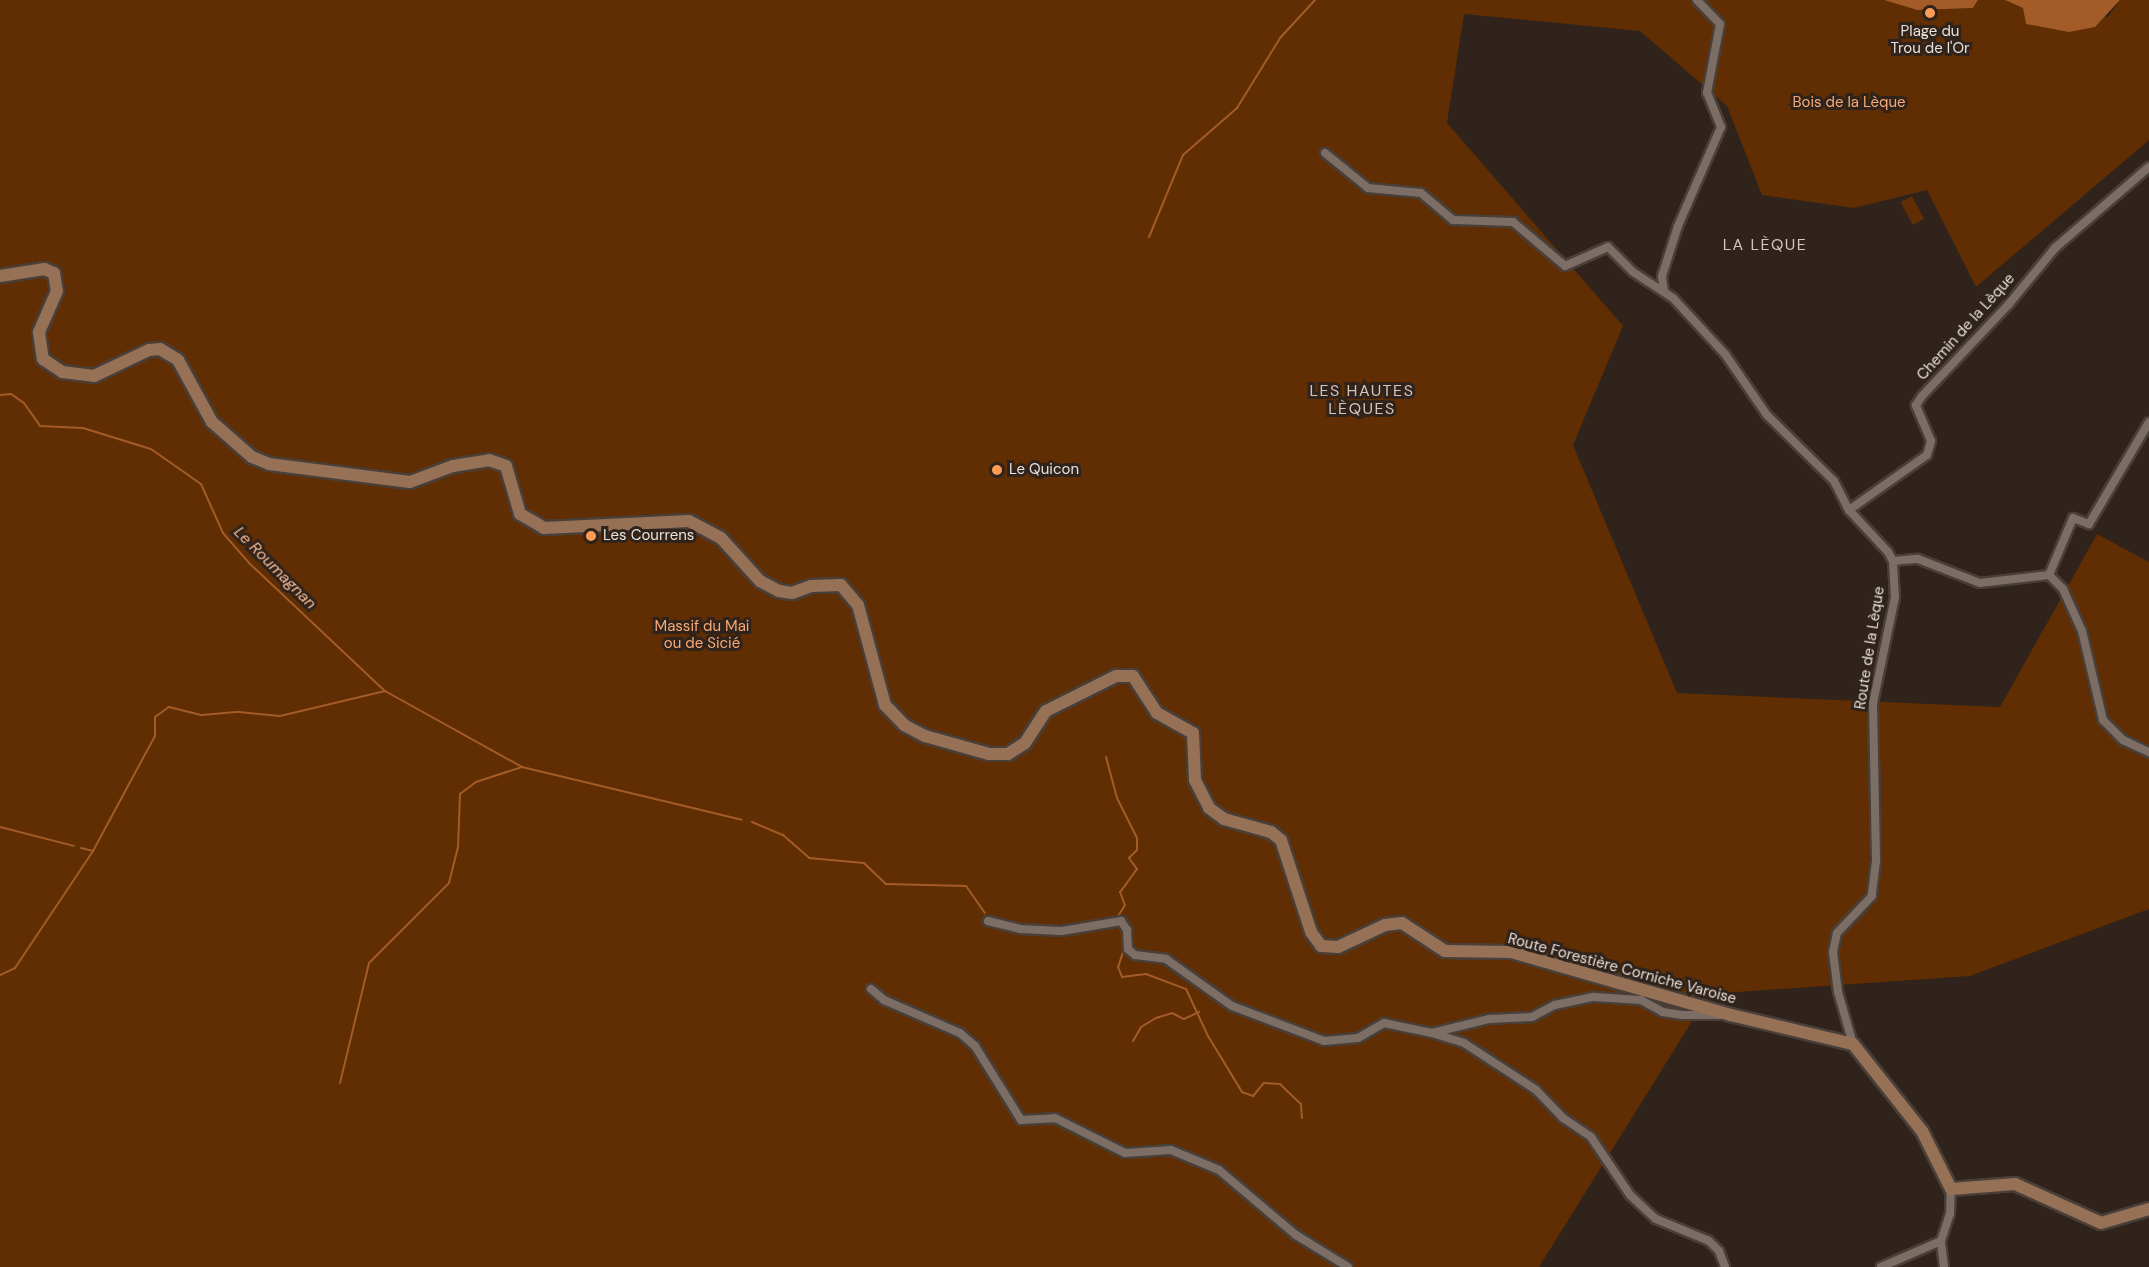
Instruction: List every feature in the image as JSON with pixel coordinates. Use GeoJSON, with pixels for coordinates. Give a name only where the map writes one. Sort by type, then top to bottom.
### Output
{"type":"FeatureCollection","features":[{"type":"Feature","properties":{"kind":"street"},"geometry":{"type":"LineString","coordinates":[[1664,291],[1662,276],[1678,226],[1721,127],[1707,93],[1720,24],[1697,0]]}},
{"type":"Feature","properties":{"kind":"street"},"geometry":{"type":"LineString","coordinates":[[1325,153],[1368,188],[1421,193],[1453,220],[1513,222],[1565,266],[1608,247],[1633,272],[1664,291],[1725,354],[1767,414],[1834,481],[1849,510],[1893,561],[1918,560],[1980,583],[2049,575]]}},
{"type":"Feature","properties":{"kind":"street","name":"Chemin de la Lèque"},"geometry":{"type":"LineString","coordinates":[[1849,510],[1927,455],[1931,441],[1916,405],[1922,396],[2009,304],[2055,248],[2149,167]]}},
{"type":"Feature","properties":{"kind":"street","name":"Route Forestière Corniche Varoise"},"geometry":{"type":"LineString","coordinates":[[0,276],[44,269],[54,273],[57,291],[39,332],[43,359],[62,372],[93,376],[149,350],[160,349],[178,360],[212,422],[252,457],[269,464],[410,482],[453,466],[489,460],[506,466],[520,514],[544,528],[689,521],[721,538],[760,581],[779,591],[792,593],[811,586],[841,585],[858,605],[885,705],[904,725],[925,736],[989,754],[1008,754],[1025,742],[1046,711],[1116,676],[1133,676],[1157,713],[1193,733],[1195,780],[1209,808],[1224,819],[1271,832],[1281,840],[1311,932],[1321,946],[1338,947],[1385,925],[1402,922],[1444,951],[1511,952],[1731,1015],[1853,1044]]}},
{"type":"Feature","properties":{"kind":"street"},"geometry":{"type":"LineString","coordinates":[[2049,575],[2073,519],[2089,524],[2149,422]]}},
{"type":"Feature","properties":{"kind":"street","name":"Route de la Lèque"},"geometry":{"type":"LineString","coordinates":[[1853,1044],[1836,982],[1833,952],[1837,933],[1872,896],[1876,861],[1873,703],[1895,597],[1893,561]]}},
{"type":"Feature","properties":{"kind":"street"},"geometry":{"type":"LineString","coordinates":[[2049,575],[2063,589],[2082,631],[2103,720],[2123,740],[2149,752]]}},
{"type":"Feature","properties":{"kind":"street"},"geometry":{"type":"LineString","coordinates":[[988,921],[1019,929],[1062,931],[1121,921],[1127,930],[1128,949],[1135,955],[1166,959],[1232,1006],[1311,1039],[1358,1038],[1384,1023],[1464,1042],[1520,1079],[1604,1153],[1630,1195],[1656,1219],[1709,1241],[1719,1251],[1725,1267]]}},
{"type":"Feature","properties":{"kind":"street"},"geometry":{"type":"LineString","coordinates":[[871,989],[884,999],[960,1033],[975,1046],[1021,1120],[1055,1118],[1125,1153],[1171,1150],[1219,1170],[1296,1235],[1348,1267]]}},
{"type":"Feature","properties":{"kind":"street"},"geometry":{"type":"LineString","coordinates":[[1432,1033],[1489,1019],[1532,1017],[1555,1005],[1594,997],[1641,1000],[1663,1012],[1682,1015],[1731,1015]]}},
{"type":"Feature","properties":{"kind":"street"},"geometry":{"type":"LineString","coordinates":[[1853,1044],[1922,1131],[1952,1189],[1950,1214],[1941,1241],[1944,1267]]}},
{"type":"Feature","properties":{"kind":"street"},"geometry":{"type":"LineString","coordinates":[[1952,1189],[2015,1184],[2101,1223],[2149,1209]]}},
{"type":"Feature","properties":{"kind":"street"},"geometry":{"type":"LineString","coordinates":[[1881,1267],[1941,1241]]}},
{"type":"Feature","properties":{"kind":"green space","name":"Massif du Mai ou de Sicié"},"geometry":{"type":"Polygon","coordinates":[[[0,0],[1884,0],[1917,10],[1973,8],[1978,0],[2005,0],[2023,8],[2108,17],[2120,0],[2149,0],[2149,140],[1976,287],[1927,190],[1854,208],[1762,195],[1727,106],[1640,31],[1464,14],[1447,123],[1623,326],[1573,445],[1677,693],[2000,707],[2097,534],[2149,562],[2149,909],[1970,976],[1709,994],[1539,1267],[0,1267],[0,0]]]}},
{"type":"Feature","properties":{"kind":"green space"},"geometry":{"type":"Polygon","coordinates":[[[1912,196],[1924,219],[1913,225],[1901,202],[1912,196]]]}},
{"type":"Feature","properties":{"kind":"shaded area"},"geometry":{"type":"Polygon","coordinates":[[[1884,0],[1978,0],[1973,8],[1917,10],[1884,0]]]}},
{"type":"Feature","properties":{"kind":"shaded area"},"geometry":{"type":"Polygon","coordinates":[[[2005,0],[2120,0],[2095,27],[2069,32],[2026,24],[2023,8],[2005,0]]]}},
{"type":"Feature","properties":{"kind":"waterway"},"geometry":{"type":"LineString","coordinates":[[1149,237],[1183,155],[1237,108],[1280,38],[1315,0]]}},
{"type":"Feature","properties":{"kind":"waterway","name":"Le Roumagnan"},"geometry":{"type":"LineString","coordinates":[[0,395],[11,394],[24,403],[40,426],[83,428],[151,449],[201,484],[223,533],[249,563],[385,691],[522,767],[742,820]]}},
{"type":"Feature","properties":{"kind":"waterway","name":"Le Roumagnan"},"geometry":{"type":"LineString","coordinates":[[0,975],[15,968],[93,851],[155,736],[155,717],[169,707],[202,715],[239,712],[280,716],[385,691]]}},
{"type":"Feature","properties":{"kind":"waterway"},"geometry":{"type":"LineString","coordinates":[[1106,757],[1117,798],[1137,838],[1137,850],[1129,858],[1137,869],[1120,892],[1125,905],[1117,918]]}},
{"type":"Feature","properties":{"kind":"waterway","name":"Le Roumagnan"},"geometry":{"type":"LineString","coordinates":[[340,1083],[369,963],[449,883],[458,848],[460,794],[476,782],[522,767]]}},
{"type":"Feature","properties":{"kind":"waterway","name":"Le Roumagnan"},"geometry":{"type":"LineString","coordinates":[[752,822],[783,835],[809,858],[864,863],[886,884],[966,886],[985,913]]}},
{"type":"Feature","properties":{"kind":"waterway","name":"Le Roumagnan"},"geometry":{"type":"LineString","coordinates":[[0,827],[74,846]]}},
{"type":"Feature","properties":{"kind":"waterway","name":"Le Roumagnan"},"geometry":{"type":"LineString","coordinates":[[81,848],[93,851]]}},
{"type":"Feature","properties":{"kind":"waterway"},"geometry":{"type":"LineString","coordinates":[[1125,946],[1118,967],[1122,977],[1146,974],[1186,989],[1208,1036],[1242,1092],[1253,1096],[1264,1083],[1280,1084],[1301,1104],[1302,1118]]}},
{"type":"Feature","properties":{"kind":"waterway"},"geometry":{"type":"LineString","coordinates":[[1133,1041],[1141,1027],[1156,1018],[1172,1013],[1184,1019],[1199,1012]]}},
{"type":"Feature","properties":{"kind":"place","name":"Plage du Trou de l'Or"},"geometry":{"type":"Point","coordinates":[1930,13]}},
{"type":"Feature","properties":{"kind":"place","name":"Le Quicon"},"geometry":{"type":"Point","coordinates":[997,470]}},
{"type":"Feature","properties":{"kind":"place","name":"Les Courrens"},"geometry":{"type":"Point","coordinates":[591,536]}},
{"type":"Feature","properties":{"kind":"district","name":"LA LÈQUE"},"geometry":{"type":"Point","coordinates":[1765,245]}},
{"type":"Feature","properties":{"kind":"district","name":"LES HAUTES LÈQUES"},"geometry":{"type":"Point","coordinates":[1362,400]}},
{"type":"Feature","properties":{"kind":"park label","name":"Bois de la Lèque"},"geometry":{"type":"Point","coordinates":[1849,103]}}]}
